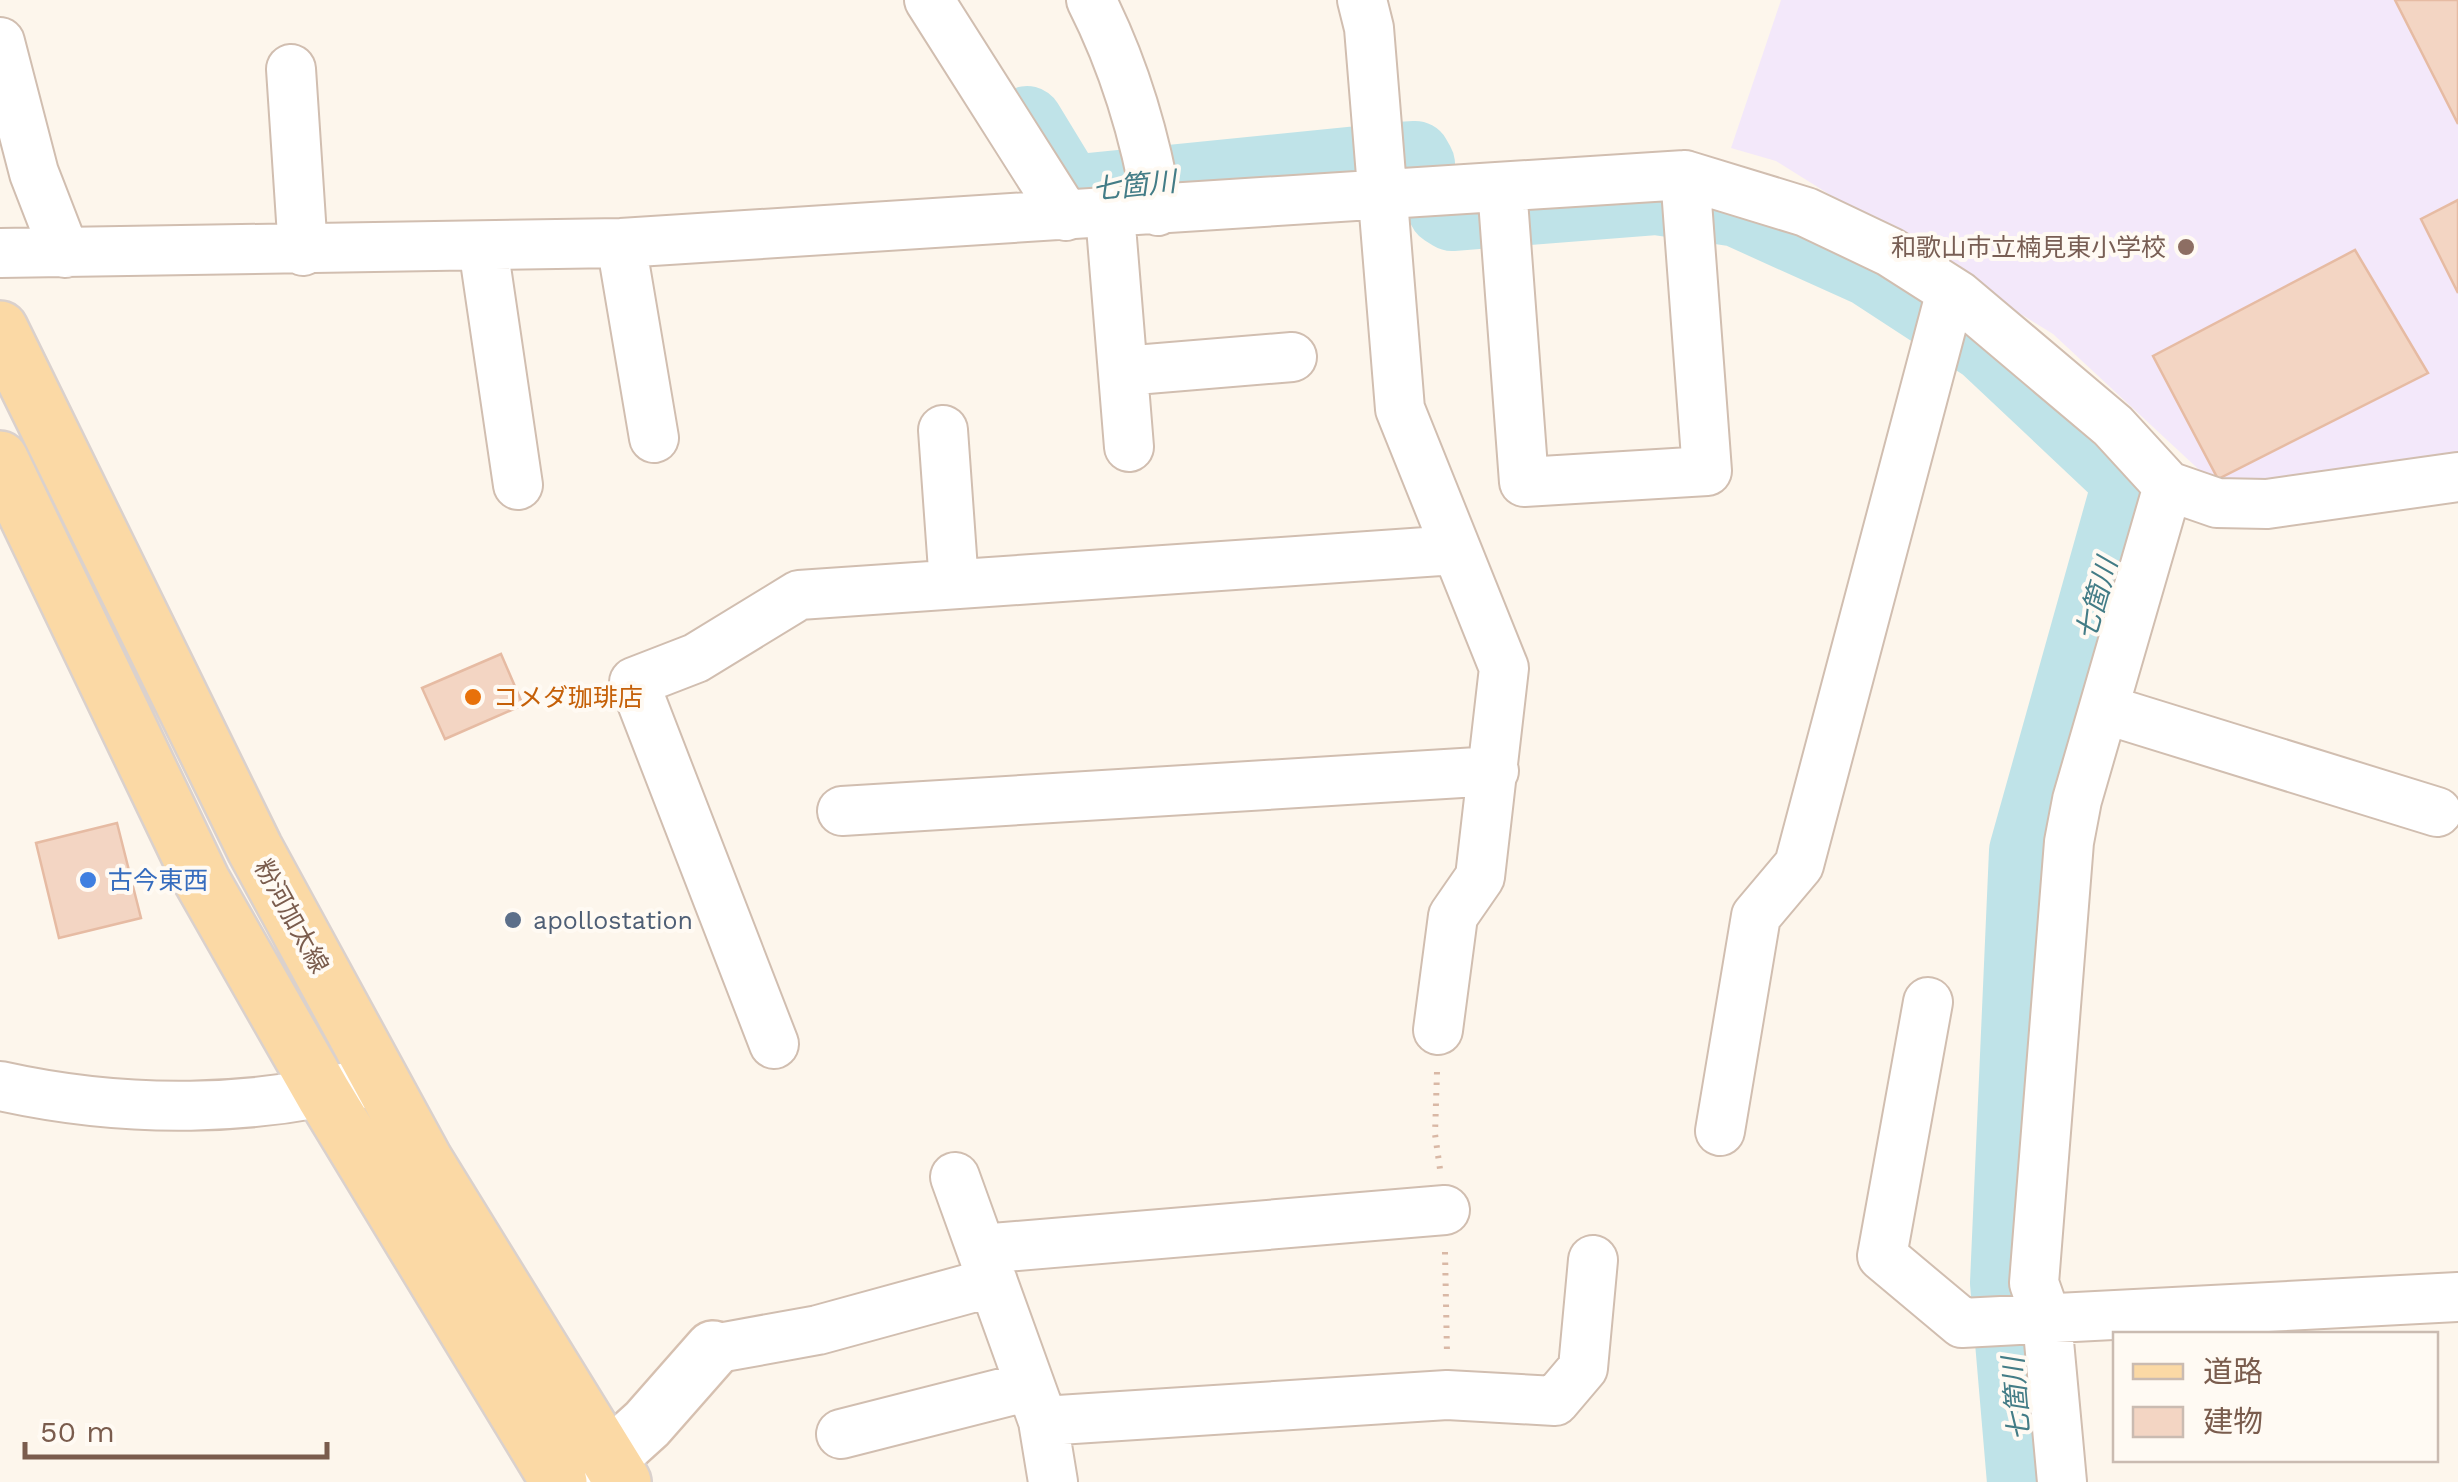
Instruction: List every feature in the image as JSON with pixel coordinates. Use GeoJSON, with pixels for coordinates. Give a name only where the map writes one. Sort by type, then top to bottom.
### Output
{"type":"FeatureCollection","features":[{"type":"Feature","properties":{"kind":"main road","name":"粉河加太線"},"geometry":{"type":"LineString","coordinates":[[0,330],[255,849],[380,1079],[605,1475]]}},
{"type":"Feature","properties":{"kind":"main road"},"geometry":{"type":"LineString","coordinates":[[0,459],[202,881],[324,1095],[559,1482]]}},
{"type":"Feature","properties":{"kind":"street"},"geometry":{"type":"LineString","coordinates":[[929,0],[1088,215],[1123,371],[1129,447]]}},
{"type":"Feature","properties":{"kind":"street"},"geometry":{"type":"LineString","coordinates":[[1091,0],[1109,37],[1155,192]]}},
{"type":"Feature","properties":{"kind":"street"},"geometry":{"type":"LineString","coordinates":[[1362,0],[1369,28],[1400,408],[1504,668],[1480,878],[1453,916],[1446,946],[1438,1030]]}},
{"type":"Feature","properties":{"kind":"street"},"geometry":{"type":"LineString","coordinates":[[0,42],[34,173],[65,253]]}},
{"type":"Feature","properties":{"kind":"street"},"geometry":{"type":"LineString","coordinates":[[291,69],[303,250]]}},
{"type":"Feature","properties":{"kind":"street"},"geometry":{"type":"LineString","coordinates":[[0,253],[621,243],[1088,215],[1155,192],[1380,172],[1504,207],[1687,197],[1806,212],[1890,252],[1946,311],[2113,426],[2168,486],[2218,504],[2267,504],[2458,478]]}},
{"type":"Feature","properties":{"kind":"street"},"geometry":{"type":"LineString","coordinates":[[1504,207],[1524,482],[1707,470],[1687,197]]}},
{"type":"Feature","properties":{"kind":"street"},"geometry":{"type":"LineString","coordinates":[[621,243],[654,438]]}},
{"type":"Feature","properties":{"kind":"street"},"geometry":{"type":"LineString","coordinates":[[483,246],[518,485]]}},
{"type":"Feature","properties":{"kind":"street"},"geometry":{"type":"LineString","coordinates":[[1720,1131],[1756,916],[1798,864],[1946,311]]}},
{"type":"Feature","properties":{"kind":"street"},"geometry":{"type":"LineString","coordinates":[[1123,371],[1292,357]]}},
{"type":"Feature","properties":{"kind":"street"},"geometry":{"type":"LineString","coordinates":[[943,430],[954,584]]}},
{"type":"Feature","properties":{"kind":"street"},"geometry":{"type":"LineString","coordinates":[[2062,1482],[2018,1322],[2034,1283],[2069,842],[2168,486]]}},
{"type":"Feature","properties":{"kind":"street"},"geometry":{"type":"LineString","coordinates":[[774,1044],[634,682],[696,658],[799,594],[1455,550]]}},
{"type":"Feature","properties":{"kind":"street"},"geometry":{"type":"LineString","coordinates":[[2104,709],[2436,812]]}},
{"type":"Feature","properties":{"kind":"street"},"geometry":{"type":"LineString","coordinates":[[842,811],[1494,771]]}},
{"type":"Feature","properties":{"kind":"street"},"geometry":{"type":"LineString","coordinates":[[1928,1002],[1882,1256],[1962,1324],[2458,1296]]}},
{"type":"Feature","properties":{"kind":"street"},"geometry":{"type":"LineString","coordinates":[[0,1086],[192,1109],[324,1095],[380,1079]]}},
{"type":"Feature","properties":{"kind":"street"},"geometry":{"type":"LineString","coordinates":[[955,1176],[1036,1403],[1053,1482]]}},
{"type":"Feature","properties":{"kind":"street"},"geometry":{"type":"LineString","coordinates":[[605,1475],[713,1349],[818,1330],[987,1265],[1445,1210]]}},
{"type":"Feature","properties":{"kind":"street"},"geometry":{"type":"LineString","coordinates":[[840,1434],[1036,1403],[1447,1395],[1555,1401],[1584,1368],[1593,1260]]}},
{"type":"Feature","properties":{"kind":"shaded area","name":"和歌山市立楠見東小学校"},"geometry":{"type":"Polygon","coordinates":[[[1781,0],[2458,0],[2458,452],[2223,492],[2053,334],[1776,161],[1731,148],[1781,0]]]}},
{"type":"Feature","properties":{"kind":"building"},"geometry":{"type":"Polygon","coordinates":[[[2395,0],[2458,0],[2458,124],[2395,0]]]}},
{"type":"Feature","properties":{"kind":"building"},"geometry":{"type":"Polygon","coordinates":[[[2458,200],[2458,293],[2421,219],[2458,200]]]}},
{"type":"Feature","properties":{"kind":"building"},"geometry":{"type":"Polygon","coordinates":[[[2355,250],[2428,373],[2218,479],[2153,356],[2355,250]]]}},
{"type":"Feature","properties":{"kind":"building","name":"コメダ珈琲店"},"geometry":{"type":"Polygon","coordinates":[[[501,654],[523,705],[445,739],[422,688],[501,654]]]}},
{"type":"Feature","properties":{"kind":"building","name":"古今東西"},"geometry":{"type":"Polygon","coordinates":[[[117,823],[141,918],[59,938],[36,843],[117,823]]]}},
{"type":"Feature","properties":{"kind":"waterway","name":"七箇川"},"geometry":{"type":"LineString","coordinates":[[1027,122],[1069,191],[1398,158],[1415,157],[1419,164]]}},
{"type":"Feature","properties":{"kind":"waterway","name":"七箇川"},"geometry":{"type":"LineString","coordinates":[[1444,210],[1452,215],[1655,199],[1737,211],[1870,271],[1985,346],[2123,476],[2125,494],[2025,851],[2006,1283],[2023,1482]]}},
{"type":"Feature","properties":{"kind":"place","name":"和歌山市立楠見東小学校"},"geometry":{"type":"Point","coordinates":[2186,247]}},
{"type":"Feature","properties":{"kind":"place","name":"コメダ珈琲店"},"geometry":{"type":"Point","coordinates":[473,697]}},
{"type":"Feature","properties":{"kind":"place","name":"古今東西"},"geometry":{"type":"Point","coordinates":[88,880]}},
{"type":"Feature","properties":{"kind":"place","name":"apollostation"},"geometry":{"type":"Point","coordinates":[513,920]}}]}
